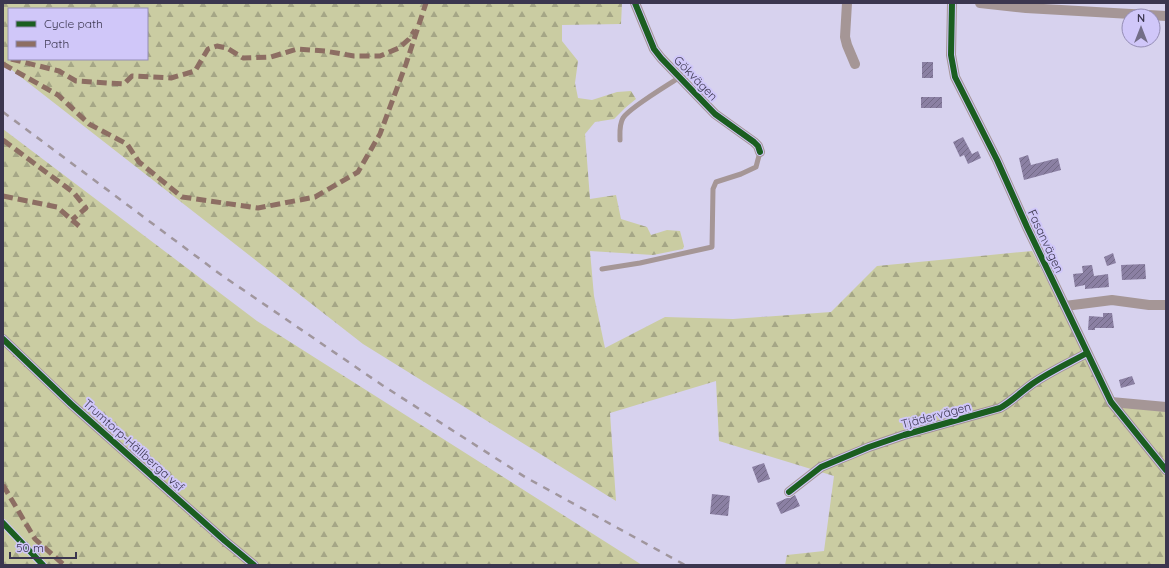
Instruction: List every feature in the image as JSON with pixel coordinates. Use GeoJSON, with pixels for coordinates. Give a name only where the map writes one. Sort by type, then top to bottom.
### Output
{"type":"FeatureCollection","features":[{"type":"Feature","properties":{"kind":"street","name":"Gökvägen"},"geometry":{"type":"LineString","coordinates":[[635,3],[654,49],[661,58],[715,114],[754,142],[758,146],[760,152]]}},
{"type":"Feature","properties":{"kind":"street"},"geometry":{"type":"LineString","coordinates":[[847,3],[845,37],[856,64]]}},
{"type":"Feature","properties":{"kind":"street","name":"Fasanvägen"},"geometry":{"type":"LineString","coordinates":[[952,3],[951,55],[955,77],[997,160],[1110,402],[1166,470]]}},
{"type":"Feature","properties":{"kind":"street"},"geometry":{"type":"LineString","coordinates":[[980,3],[1026,8],[1166,16]]}},
{"type":"Feature","properties":{"kind":"street"},"geometry":{"type":"LineString","coordinates":[[1065,306],[1112,300],[1149,305],[1166,305]]}},
{"type":"Feature","properties":{"kind":"street","name":"Trumtorp-Hällberga vsf"},"geometry":{"type":"LineString","coordinates":[[3,339],[71,404],[225,542],[254,565]]}},
{"type":"Feature","properties":{"kind":"street","name":"Tjädervägen"},"geometry":{"type":"LineString","coordinates":[[789,492],[821,467],[869,447],[911,433],[1000,408],[1011,402],[1043,377],[1087,353]]}},
{"type":"Feature","properties":{"kind":"street"},"geometry":{"type":"LineString","coordinates":[[1110,402],[1166,407]]}},
{"type":"Feature","properties":{"kind":"lane"},"geometry":{"type":"LineString","coordinates":[[620,140],[622,120],[628,111],[680,77]]}},
{"type":"Feature","properties":{"kind":"lane"},"geometry":{"type":"LineString","coordinates":[[602,270],[712,247],[713,189],[716,182],[741,174],[756,167],[760,152]]}},
{"type":"Feature","properties":{"kind":"green space"},"geometry":{"type":"Polygon","coordinates":[[[3,3],[622,3],[621,24],[562,25],[562,41],[578,61],[575,83],[578,98],[592,100],[617,92],[631,91],[636,99],[614,119],[595,122],[585,134],[590,199],[616,195],[621,219],[647,227],[651,235],[667,230],[680,231],[684,246],[683,249],[653,255],[590,251],[594,296],[605,348],[665,317],[733,319],[831,312],[877,266],[1032,251],[1108,399],[1166,407],[1166,467],[1117,411],[1166,476],[1166,565],[785,565],[787,555],[824,551],[834,476],[719,441],[716,381],[610,413],[616,501],[363,344],[3,63],[3,3]]]}},
{"type":"Feature","properties":{"kind":"green space"},"geometry":{"type":"Polygon","coordinates":[[[3,129],[257,321],[642,565],[3,565],[3,129]]]}},
{"type":"Feature","properties":{"kind":"building"},"geometry":{"type":"Polygon","coordinates":[[[922,62],[933,62],[933,78],[922,78],[922,62]]]}},
{"type":"Feature","properties":{"kind":"building"},"geometry":{"type":"Polygon","coordinates":[[[921,97],[942,97],[942,108],[921,108],[921,97]]]}},
{"type":"Feature","properties":{"kind":"building"},"geometry":{"type":"Polygon","coordinates":[[[963,137],[972,154],[978,151],[981,158],[968,164],[964,155],[960,157],[953,142],[963,137]]]}},
{"type":"Feature","properties":{"kind":"building"},"geometry":{"type":"Polygon","coordinates":[[[1028,155],[1031,165],[1058,158],[1061,170],[1024,180],[1019,158],[1028,155]]]}},
{"type":"Feature","properties":{"kind":"building"},"geometry":{"type":"Polygon","coordinates":[[[1113,253],[1116,263],[1107,266],[1104,257],[1113,253]]]}},
{"type":"Feature","properties":{"kind":"building"},"geometry":{"type":"Polygon","coordinates":[[[1145,264],[1146,279],[1122,280],[1121,265],[1145,264]]]}},
{"type":"Feature","properties":{"kind":"building"},"geometry":{"type":"Polygon","coordinates":[[[1092,265],[1094,276],[1108,274],[1109,287],[1085,289],[1085,285],[1075,287],[1073,274],[1083,273],[1082,266],[1092,265]]]}},
{"type":"Feature","properties":{"kind":"building"},"geometry":{"type":"Polygon","coordinates":[[[1103,313],[1112,313],[1114,328],[1095,328],[1095,330],[1088,330],[1089,316],[1103,317],[1103,313]]]}},
{"type":"Feature","properties":{"kind":"building"},"geometry":{"type":"Polygon","coordinates":[[[1132,376],[1135,384],[1121,388],[1119,380],[1132,376]]]}},
{"type":"Feature","properties":{"kind":"building"},"geometry":{"type":"Polygon","coordinates":[[[764,463],[770,479],[758,483],[752,467],[764,463]]]}},
{"type":"Feature","properties":{"kind":"building"},"geometry":{"type":"Polygon","coordinates":[[[712,494],[730,496],[728,516],[710,514],[712,494]]]}},
{"type":"Feature","properties":{"kind":"building"},"geometry":{"type":"Polygon","coordinates":[[[795,495],[800,506],[781,514],[776,503],[795,495]]]}},
{"type":"Feature","properties":{"kind":"railway"},"geometry":{"type":"LineString","coordinates":[[3,112],[220,274],[382,385],[525,477],[685,565]]}},
{"type":"Feature","properties":{"kind":"marked path"},"geometry":{"type":"LineString","coordinates":[[3,64],[58,95],[89,124],[127,144],[139,162],[182,197],[258,208],[315,197],[358,172],[380,134],[406,64],[426,3]]}},
{"type":"Feature","properties":{"kind":"marked path"},"geometry":{"type":"LineString","coordinates":[[15,60],[59,71],[76,81],[124,84],[132,76],[171,78],[195,71],[208,49],[217,46],[227,48],[243,58],[271,57],[297,49],[325,51],[354,56],[380,56],[399,48],[409,39],[415,30]]}},
{"type":"Feature","properties":{"kind":"marked path"},"geometry":{"type":"LineString","coordinates":[[3,140],[74,193],[86,208],[72,220]]}},
{"type":"Feature","properties":{"kind":"marked path"},"geometry":{"type":"LineString","coordinates":[[3,196],[57,207],[79,226]]}},
{"type":"Feature","properties":{"kind":"marked path"},"geometry":{"type":"LineString","coordinates":[[3,485],[35,539],[64,565]]}},
{"type":"Feature","properties":{"kind":"cycle path"},"geometry":{"type":"LineString","coordinates":[[635,3],[654,49],[661,58],[715,114],[754,142],[758,146],[760,152]]}},
{"type":"Feature","properties":{"kind":"cycle path"},"geometry":{"type":"LineString","coordinates":[[952,3],[951,55],[955,77],[997,160],[1027,227],[1111,402],[1166,470]]}},
{"type":"Feature","properties":{"kind":"cycle path"},"geometry":{"type":"LineString","coordinates":[[3,339],[71,404],[254,565]]}},
{"type":"Feature","properties":{"kind":"cycle path"},"geometry":{"type":"LineString","coordinates":[[789,492],[821,467],[869,447],[904,435],[1000,408],[1039,380],[1087,353]]}},
{"type":"Feature","properties":{"kind":"cycle path"},"geometry":{"type":"LineString","coordinates":[[3,523],[43,565]]}}]}
